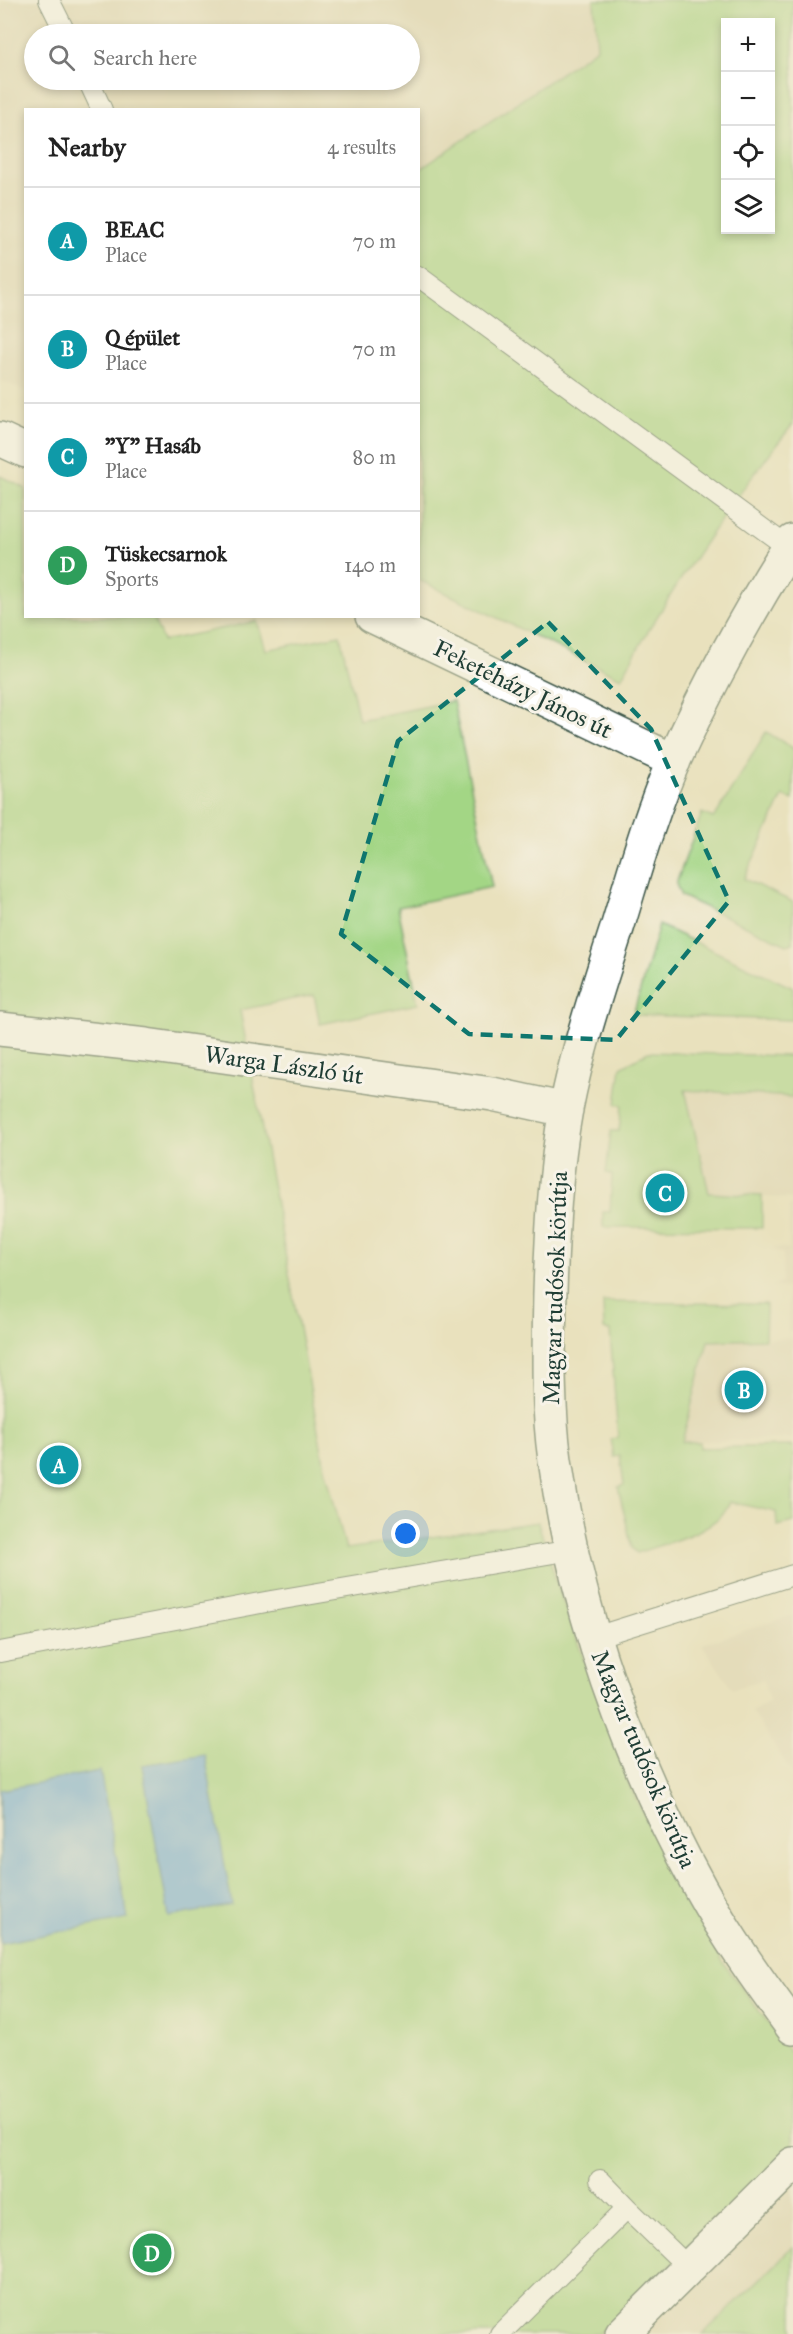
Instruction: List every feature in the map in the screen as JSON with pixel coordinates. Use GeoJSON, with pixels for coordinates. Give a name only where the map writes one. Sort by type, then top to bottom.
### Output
{"type":"FeatureCollection","features":[{"type":"Feature","properties":{"kind":"street"},"geometry":{"type":"LineString","coordinates":[[0,439],[24,450]]}},
{"type":"Feature","properties":{"kind":"street","name":"Magyar tudósok körútja"},"geometry":{"type":"LineString","coordinates":[[791,544],[756,599],[674,761],[606,961],[585,1032],[566,1110],[557,1177],[549,1366],[554,1457],[578,1587],[592,1638],[620,1714],[658,1803],[701,1890],[762,1985],[793,2028]]}},
{"type":"Feature","properties":{"kind":"street","name":"Feketeházy János út"},"geometry":{"type":"LineString","coordinates":[[376,618],[674,761]]}},
{"type":"Feature","properties":{"kind":"street","name":"Warga László út"},"geometry":{"type":"LineString","coordinates":[[0,1029],[146,1045],[492,1094],[566,1110]]}},
{"type":"Feature","properties":{"kind":"street"},"geometry":{"type":"LineString","coordinates":[[621,2334],[793,2164]]}},
{"type":"Feature","properties":{"kind":"lane"},"geometry":{"type":"LineString","coordinates":[[49,0],[61,24]]}},
{"type":"Feature","properties":{"kind":"lane"},"geometry":{"type":"LineString","coordinates":[[93,90],[101,108]]}},
{"type":"Feature","properties":{"kind":"lane"},"geometry":{"type":"LineString","coordinates":[[420,277],[791,544]]}},
{"type":"Feature","properties":{"kind":"lane"},"geometry":{"type":"LineString","coordinates":[[0,1652],[271,1601],[571,1550]]}},
{"type":"Feature","properties":{"kind":"lane"},"geometry":{"type":"LineString","coordinates":[[592,1638],[793,1575]]}},
{"type":"Feature","properties":{"kind":"lane"},"geometry":{"type":"LineString","coordinates":[[600,2180],[689,2268]]}},
{"type":"Feature","properties":{"kind":"lane"},"geometry":{"type":"LineString","coordinates":[[500,2334],[627,2208]]}},
{"type":"Feature","properties":{"kind":"highlighted area"},"geometry":{"type":"Polygon","coordinates":[[[548,622],[651,729],[729,901],[616,1040],[469,1034],[341,934],[398,741],[548,622]]]}},
{"type":"Feature","properties":{"kind":"shaded area"},"geometry":{"type":"Polygon","coordinates":[[[7,0],[594,0],[597,48],[420,170],[420,108],[24,108],[24,391],[0,380],[0,5],[7,0]]]}},
{"type":"Feature","properties":{"kind":"shaded area"},"geometry":{"type":"Polygon","coordinates":[[[685,1090],[793,1097],[793,1199],[709,1193],[685,1090]]]}},
{"type":"Feature","properties":{"kind":"shaded area"},"geometry":{"type":"Polygon","coordinates":[[[789,1205],[793,1205],[793,1331],[788,1331],[788,1288],[771,1287],[782,1282],[783,1254],[771,1248],[789,1248],[789,1205]]]}},
{"type":"Feature","properties":{"kind":"shaded area"},"geometry":{"type":"Polygon","coordinates":[[[793,1338],[793,1438],[681,1442],[708,1341],[793,1338]]]}},
{"type":"Feature","properties":{"kind":"shaded area"},"geometry":{"type":"Polygon","coordinates":[[[793,1615],[793,1774],[752,1712],[769,1701],[763,1680],[732,1689],[702,1644],[793,1615]]]}},
{"type":"Feature","properties":{"kind":"shaded area"},"geometry":{"type":"Polygon","coordinates":[[[793,2147],[793,2334],[599,2334],[793,2147]]]}},
{"type":"Feature","properties":{"kind":"green space"},"geometry":{"type":"Polygon","coordinates":[[[594,0],[793,0],[793,424],[702,547],[660,611],[621,678],[420,580],[420,170],[597,48],[594,0]]]}},
{"type":"Feature","properties":{"kind":"green space"},"geometry":{"type":"Polygon","coordinates":[[[0,476],[24,488],[24,618],[153,618],[163,641],[257,621],[266,650],[340,635],[359,720],[453,701],[492,887],[398,907],[418,1004],[320,1024],[314,995],[240,1010],[325,1468],[346,1549],[538,1522],[561,1596],[629,1784],[662,1852],[725,1965],[793,2056],[793,2147],[599,2334],[0,2334],[0,476]]]}},
{"type":"Feature","properties":{"kind":"green space"},"geometry":{"type":"Polygon","coordinates":[[[766,732],[793,748],[793,800],[783,796],[744,879],[793,902],[793,943],[787,945],[681,896],[676,884],[702,813],[713,818],[718,812],[766,732]]]}},
{"type":"Feature","properties":{"kind":"green space"},"geometry":{"type":"Polygon","coordinates":[[[659,925],[793,988],[793,1020],[633,1015],[659,925]]]}},
{"type":"Feature","properties":{"kind":"green space"},"geometry":{"type":"Polygon","coordinates":[[[648,1052],[793,1056],[793,1097],[685,1090],[709,1193],[762,1196],[762,1228],[603,1227],[603,1212],[610,1212],[612,1175],[606,1173],[611,1131],[619,1131],[622,1105],[616,1104],[621,1067],[648,1052]]]}},
{"type":"Feature","properties":{"kind":"green space"},"geometry":{"type":"Polygon","coordinates":[[[603,1302],[766,1304],[765,1339],[708,1341],[682,1442],[700,1442],[700,1448],[793,1446],[793,1522],[777,1526],[776,1512],[730,1502],[715,1521],[690,1535],[637,1553],[632,1548],[618,1487],[624,1485],[620,1456],[614,1457],[611,1439],[618,1438],[610,1331],[604,1330],[603,1302]]]}},
{"type":"Feature","properties":{"kind":"green space"},"geometry":{"type":"Polygon","coordinates":[[[793,2247],[793,2334],[703,2334],[793,2247]]]}},
{"type":"Feature","properties":{"kind":"water"},"geometry":{"type":"Polygon","coordinates":[[[205,1755],[232,1905],[169,1917],[142,1765],[205,1755]]]}},
{"type":"Feature","properties":{"kind":"water"},"geometry":{"type":"Polygon","coordinates":[[[100,1771],[128,1919],[0,1943],[0,1790],[100,1771]]]}},
{"type":"Feature","properties":{"kind":"place","name":"\"Y\" Hasáb"},"geometry":{"type":"Point","coordinates":[665,1193]}},
{"type":"Feature","properties":{"kind":"place","name":"Q épület"},"geometry":{"type":"Point","coordinates":[744,1390]}},
{"type":"Feature","properties":{"kind":"place","name":"BEAC"},"geometry":{"type":"Point","coordinates":[59,1465]}},
{"type":"Feature","properties":{"kind":"place","name":"Tüskecsarnok"},"geometry":{"type":"Point","coordinates":[152,2253]}}]}
